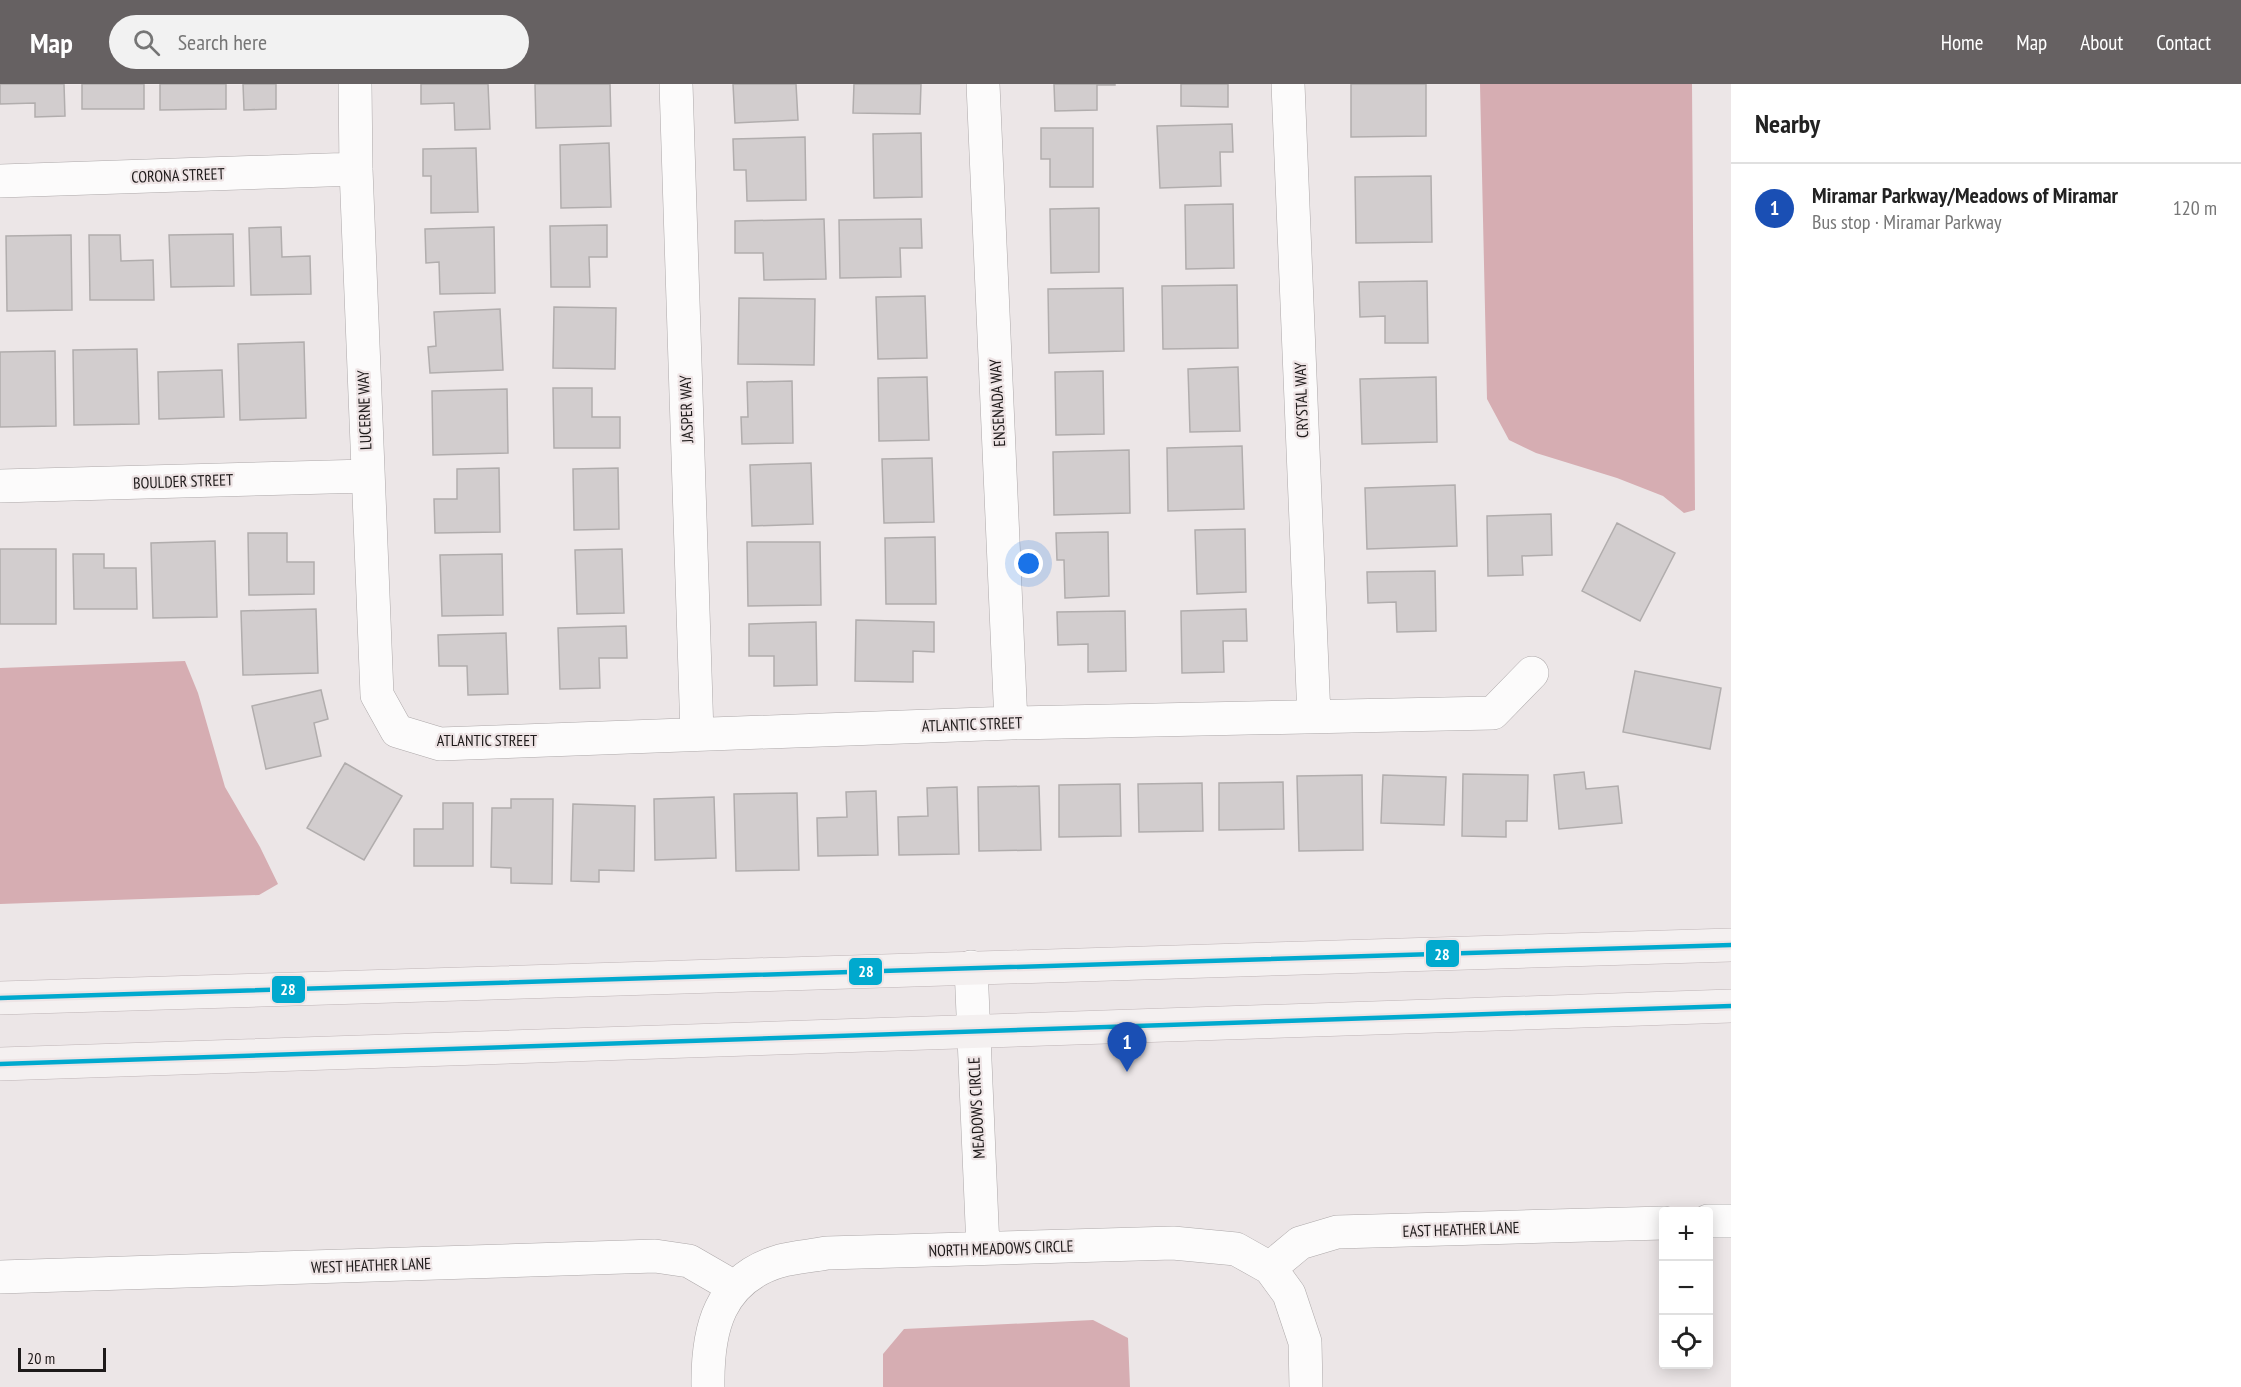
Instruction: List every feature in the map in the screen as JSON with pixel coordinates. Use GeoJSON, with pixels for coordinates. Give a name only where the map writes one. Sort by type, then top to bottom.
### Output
{"type":"FeatureCollection","features":[{"type":"Feature","properties":{"kind":"main road"},"geometry":{"type":"LineString","coordinates":[[0,998],[1731,945]]}},
{"type":"Feature","properties":{"kind":"main road"},"geometry":{"type":"LineString","coordinates":[[0,1064],[1731,1006]]}},
{"type":"Feature","properties":{"kind":"street","name":"LUCERNE WAY"},"geometry":{"type":"LineString","coordinates":[[355,84],[367,476],[377,695],[397,731]]}},
{"type":"Feature","properties":{"kind":"street","name":"JASPER WAY"},"geometry":{"type":"LineString","coordinates":[[676,84],[697,734]]}},
{"type":"Feature","properties":{"kind":"street","name":"ENSENADA WAY"},"geometry":{"type":"LineString","coordinates":[[983,84],[1011,723]]}},
{"type":"Feature","properties":{"kind":"street","name":"CRYSTAL WAY"},"geometry":{"type":"LineString","coordinates":[[1288,84],[1314,717]]}},
{"type":"Feature","properties":{"kind":"street","name":"CORONA STREET"},"geometry":{"type":"LineString","coordinates":[[0,181],[356,169]]}},
{"type":"Feature","properties":{"kind":"street","name":"BOULDER STREET"},"geometry":{"type":"LineString","coordinates":[[0,486],[367,476]]}},
{"type":"Feature","properties":{"kind":"street","name":"ATLANTIC STREET"},"geometry":{"type":"LineString","coordinates":[[397,731],[440,744],[1011,723],[1493,713],[1532,673]]}},
{"type":"Feature","properties":{"kind":"street","name":"MEADOWS CIRCLE"},"geometry":{"type":"LineString","coordinates":[[971,967],[983,1248]]}},
{"type":"Feature","properties":{"kind":"street"},"geometry":{"type":"LineString","coordinates":[[1713,1221],[1731,1221]]}},
{"type":"Feature","properties":{"kind":"street","name":"EAST HEATHER LANE"},"geometry":{"type":"LineString","coordinates":[[1270,1268],[1300,1243],[1337,1232],[1659,1223]]}},
{"type":"Feature","properties":{"kind":"street","name":"NORTH MEADOWS CIRCLE"},"geometry":{"type":"LineString","coordinates":[[734,1287],[752,1273],[781,1261],[827,1253],[1173,1243],[1236,1249],[1270,1268]]}},
{"type":"Feature","properties":{"kind":"street","name":"WEST HEATHER LANE"},"geometry":{"type":"LineString","coordinates":[[0,1278],[655,1256],[689,1261],[734,1287]]}},
{"type":"Feature","properties":{"kind":"street"},"geometry":{"type":"LineString","coordinates":[[1270,1268],[1289,1294],[1305,1342],[1306,1387]]}},
{"type":"Feature","properties":{"kind":"street"},"geometry":{"type":"LineString","coordinates":[[708,1387],[711,1329],[734,1287]]}},
{"type":"Feature","properties":{"kind":"shaded area"},"geometry":{"type":"Polygon","coordinates":[[[1480,84],[1692,84],[1695,510],[1684,513],[1663,496],[1617,478],[1536,453],[1509,440],[1487,399],[1480,84]]]}},
{"type":"Feature","properties":{"kind":"shaded area"},"geometry":{"type":"Polygon","coordinates":[[[185,661],[198,693],[225,787],[260,847],[278,884],[259,895],[0,904],[0,668],[185,661]]]}},
{"type":"Feature","properties":{"kind":"shaded area"},"geometry":{"type":"Polygon","coordinates":[[[1093,1320],[1128,1338],[1130,1387],[883,1387],[883,1354],[904,1329],[1093,1320]]]}},
{"type":"Feature","properties":{"kind":"building"},"geometry":{"type":"Polygon","coordinates":[[[0,84],[64,84],[65,116],[35,117],[35,103],[0,104],[0,84]]]}},
{"type":"Feature","properties":{"kind":"building"},"geometry":{"type":"Polygon","coordinates":[[[82,84],[144,84],[144,109],[82,109],[82,84]]]}},
{"type":"Feature","properties":{"kind":"building"},"geometry":{"type":"Polygon","coordinates":[[[160,84],[226,84],[226,109],[160,110],[160,84]]]}},
{"type":"Feature","properties":{"kind":"building"},"geometry":{"type":"Polygon","coordinates":[[[243,84],[276,84],[276,109],[244,110],[243,84]]]}},
{"type":"Feature","properties":{"kind":"building"},"geometry":{"type":"Polygon","coordinates":[[[421,84],[488,84],[490,129],[455,130],[454,103],[421,104],[421,84]]]}},
{"type":"Feature","properties":{"kind":"building"},"geometry":{"type":"Polygon","coordinates":[[[535,84],[610,84],[611,126],[536,128],[535,84]]]}},
{"type":"Feature","properties":{"kind":"building"},"geometry":{"type":"Polygon","coordinates":[[[733,84],[796,84],[798,120],[735,123],[733,84]]]}},
{"type":"Feature","properties":{"kind":"building"},"geometry":{"type":"Polygon","coordinates":[[[854,84],[921,84],[920,114],[853,113],[854,84]]]}},
{"type":"Feature","properties":{"kind":"building"},"geometry":{"type":"Polygon","coordinates":[[[1054,84],[1115,85],[1097,85],[1097,110],[1055,111],[1054,84]]]}},
{"type":"Feature","properties":{"kind":"building"},"geometry":{"type":"Polygon","coordinates":[[[1181,84],[1228,84],[1228,107],[1181,106],[1181,84]]]}},
{"type":"Feature","properties":{"kind":"building"},"geometry":{"type":"Polygon","coordinates":[[[1351,84],[1426,84],[1426,136],[1351,137],[1351,84]]]}},
{"type":"Feature","properties":{"kind":"building"},"geometry":{"type":"Polygon","coordinates":[[[1232,124],[1233,152],[1220,152],[1221,186],[1160,188],[1157,126],[1232,124]]]}},
{"type":"Feature","properties":{"kind":"building"},"geometry":{"type":"Polygon","coordinates":[[[1041,128],[1093,128],[1093,187],[1050,187],[1050,159],[1041,159],[1041,128]]]}},
{"type":"Feature","properties":{"kind":"building"},"geometry":{"type":"Polygon","coordinates":[[[921,133],[922,197],[874,198],[873,134],[921,133]]]}},
{"type":"Feature","properties":{"kind":"building"},"geometry":{"type":"Polygon","coordinates":[[[805,137],[806,200],[747,201],[746,170],[734,170],[733,139],[805,137]]]}},
{"type":"Feature","properties":{"kind":"building"},"geometry":{"type":"Polygon","coordinates":[[[609,143],[611,207],[561,208],[560,145],[609,143]]]}},
{"type":"Feature","properties":{"kind":"building"},"geometry":{"type":"Polygon","coordinates":[[[476,148],[478,212],[431,213],[431,176],[423,176],[423,149],[476,148]]]}},
{"type":"Feature","properties":{"kind":"building"},"geometry":{"type":"Polygon","coordinates":[[[1431,176],[1432,242],[1356,243],[1355,177],[1431,176]]]}},
{"type":"Feature","properties":{"kind":"building"},"geometry":{"type":"Polygon","coordinates":[[[1233,204],[1234,268],[1186,269],[1185,205],[1233,204]]]}},
{"type":"Feature","properties":{"kind":"building"},"geometry":{"type":"Polygon","coordinates":[[[1099,208],[1099,272],[1051,273],[1050,209],[1099,208]]]}},
{"type":"Feature","properties":{"kind":"building"},"geometry":{"type":"Polygon","coordinates":[[[824,219],[826,279],[764,280],[763,253],[735,253],[735,221],[824,219]]]}},
{"type":"Feature","properties":{"kind":"building"},"geometry":{"type":"Polygon","coordinates":[[[921,219],[922,248],[900,248],[901,277],[840,278],[839,220],[921,219]]]}},
{"type":"Feature","properties":{"kind":"building"},"geometry":{"type":"Polygon","coordinates":[[[607,225],[607,257],[589,257],[590,287],[551,287],[550,226],[607,225]]]}},
{"type":"Feature","properties":{"kind":"building"},"geometry":{"type":"Polygon","coordinates":[[[281,227],[282,257],[310,256],[311,294],[251,295],[249,228],[281,227]]]}},
{"type":"Feature","properties":{"kind":"building"},"geometry":{"type":"Polygon","coordinates":[[[494,227],[495,293],[440,294],[439,262],[426,263],[425,229],[494,227]]]}},
{"type":"Feature","properties":{"kind":"building"},"geometry":{"type":"Polygon","coordinates":[[[233,234],[234,286],[171,287],[169,235],[233,234]]]}},
{"type":"Feature","properties":{"kind":"building"},"geometry":{"type":"Polygon","coordinates":[[[71,235],[72,310],[7,311],[6,236],[71,235]]]}},
{"type":"Feature","properties":{"kind":"building"},"geometry":{"type":"Polygon","coordinates":[[[89,235],[120,235],[121,261],[153,260],[154,300],[90,300],[89,235]]]}},
{"type":"Feature","properties":{"kind":"building"},"geometry":{"type":"Polygon","coordinates":[[[1427,281],[1428,343],[1385,343],[1385,316],[1360,317],[1359,282],[1427,281]]]}},
{"type":"Feature","properties":{"kind":"building"},"geometry":{"type":"Polygon","coordinates":[[[1237,285],[1238,348],[1163,349],[1162,286],[1237,285]]]}},
{"type":"Feature","properties":{"kind":"building"},"geometry":{"type":"Polygon","coordinates":[[[1123,288],[1124,351],[1049,353],[1048,289],[1123,288]]]}},
{"type":"Feature","properties":{"kind":"building"},"geometry":{"type":"Polygon","coordinates":[[[925,296],[927,358],[878,359],[876,297],[925,296]]]}},
{"type":"Feature","properties":{"kind":"building"},"geometry":{"type":"Polygon","coordinates":[[[739,298],[815,299],[814,365],[738,364],[739,298]]]}},
{"type":"Feature","properties":{"kind":"building"},"geometry":{"type":"Polygon","coordinates":[[[554,307],[616,308],[615,369],[553,368],[554,307]]]}},
{"type":"Feature","properties":{"kind":"building"},"geometry":{"type":"Polygon","coordinates":[[[500,309],[503,370],[430,373],[428,347],[436,346],[434,312],[500,309]]]}},
{"type":"Feature","properties":{"kind":"building"},"geometry":{"type":"Polygon","coordinates":[[[304,342],[306,418],[240,420],[238,344],[304,342]]]}},
{"type":"Feature","properties":{"kind":"building"},"geometry":{"type":"Polygon","coordinates":[[[137,349],[139,424],[74,425],[73,350],[137,349]]]}},
{"type":"Feature","properties":{"kind":"building"},"geometry":{"type":"Polygon","coordinates":[[[55,351],[56,426],[0,427],[0,352],[55,351]]]}},
{"type":"Feature","properties":{"kind":"building"},"geometry":{"type":"Polygon","coordinates":[[[1238,367],[1240,431],[1190,432],[1188,369],[1238,367]]]}},
{"type":"Feature","properties":{"kind":"building"},"geometry":{"type":"Polygon","coordinates":[[[222,370],[224,417],[159,419],[158,372],[222,370]]]}},
{"type":"Feature","properties":{"kind":"building"},"geometry":{"type":"Polygon","coordinates":[[[1103,371],[1104,434],[1056,435],[1055,372],[1103,371]]]}},
{"type":"Feature","properties":{"kind":"building"},"geometry":{"type":"Polygon","coordinates":[[[927,377],[929,440],[879,441],[878,378],[927,377]]]}},
{"type":"Feature","properties":{"kind":"building"},"geometry":{"type":"Polygon","coordinates":[[[1436,377],[1437,442],[1362,444],[1360,379],[1436,377]]]}},
{"type":"Feature","properties":{"kind":"building"},"geometry":{"type":"Polygon","coordinates":[[[792,381],[793,443],[742,444],[741,417],[748,417],[747,382],[792,381]]]}},
{"type":"Feature","properties":{"kind":"building"},"geometry":{"type":"Polygon","coordinates":[[[553,388],[592,388],[592,417],[620,417],[620,448],[554,448],[553,388]]]}},
{"type":"Feature","properties":{"kind":"building"},"geometry":{"type":"Polygon","coordinates":[[[507,389],[508,453],[433,455],[432,391],[507,389]]]}},
{"type":"Feature","properties":{"kind":"building"},"geometry":{"type":"Polygon","coordinates":[[[1242,446],[1244,509],[1168,511],[1167,448],[1242,446]]]}},
{"type":"Feature","properties":{"kind":"building"},"geometry":{"type":"Polygon","coordinates":[[[1129,450],[1130,513],[1054,515],[1053,452],[1129,450]]]}},
{"type":"Feature","properties":{"kind":"building"},"geometry":{"type":"Polygon","coordinates":[[[932,458],[934,522],[884,523],[882,459],[932,458]]]}},
{"type":"Feature","properties":{"kind":"building"},"geometry":{"type":"Polygon","coordinates":[[[811,463],[813,524],[752,526],[750,465],[811,463]]]}},
{"type":"Feature","properties":{"kind":"building"},"geometry":{"type":"Polygon","coordinates":[[[499,468],[500,532],[435,533],[434,499],[457,499],[457,469],[499,468]]]}},
{"type":"Feature","properties":{"kind":"building"},"geometry":{"type":"Polygon","coordinates":[[[618,468],[619,529],[574,530],[573,469],[618,468]]]}},
{"type":"Feature","properties":{"kind":"building"},"geometry":{"type":"Polygon","coordinates":[[[1455,485],[1457,546],[1367,549],[1365,488],[1455,485]]]}},
{"type":"Feature","properties":{"kind":"building"},"geometry":{"type":"Polygon","coordinates":[[[1551,514],[1552,555],[1522,556],[1523,575],[1488,576],[1487,516],[1551,514]]]}},
{"type":"Feature","properties":{"kind":"building"},"geometry":{"type":"Polygon","coordinates":[[[1617,523],[1675,553],[1640,621],[1582,591],[1617,523]]]}},
{"type":"Feature","properties":{"kind":"building"},"geometry":{"type":"Polygon","coordinates":[[[1245,529],[1246,592],[1197,594],[1195,530],[1245,529]]]}},
{"type":"Feature","properties":{"kind":"building"},"geometry":{"type":"Polygon","coordinates":[[[1108,532],[1109,596],[1065,598],[1064,560],[1057,560],[1056,533],[1108,532]]]}},
{"type":"Feature","properties":{"kind":"building"},"geometry":{"type":"Polygon","coordinates":[[[248,533],[287,533],[287,562],[314,562],[314,594],[249,595],[248,533]]]}},
{"type":"Feature","properties":{"kind":"building"},"geometry":{"type":"Polygon","coordinates":[[[935,537],[936,604],[886,604],[885,538],[935,537]]]}},
{"type":"Feature","properties":{"kind":"building"},"geometry":{"type":"Polygon","coordinates":[[[215,541],[217,617],[153,618],[151,543],[215,541]]]}},
{"type":"Feature","properties":{"kind":"building"},"geometry":{"type":"Polygon","coordinates":[[[747,542],[820,542],[821,605],[748,606],[747,542]]]}},
{"type":"Feature","properties":{"kind":"building"},"geometry":{"type":"Polygon","coordinates":[[[0,549],[56,549],[56,624],[0,624],[0,549]]]}},
{"type":"Feature","properties":{"kind":"building"},"geometry":{"type":"Polygon","coordinates":[[[622,549],[624,613],[577,614],[575,550],[622,549]]]}},
{"type":"Feature","properties":{"kind":"building"},"geometry":{"type":"Polygon","coordinates":[[[73,554],[104,554],[104,568],[136,568],[137,609],[74,609],[73,554]]]}},
{"type":"Feature","properties":{"kind":"building"},"geometry":{"type":"Polygon","coordinates":[[[502,554],[503,615],[442,616],[440,555],[502,554]]]}},
{"type":"Feature","properties":{"kind":"building"},"geometry":{"type":"Polygon","coordinates":[[[1435,571],[1436,631],[1397,632],[1396,602],[1368,603],[1367,572],[1435,571]]]}},
{"type":"Feature","properties":{"kind":"building"},"geometry":{"type":"Polygon","coordinates":[[[316,609],[318,673],[243,675],[241,611],[316,609]]]}},
{"type":"Feature","properties":{"kind":"building"},"geometry":{"type":"Polygon","coordinates":[[[1246,609],[1247,641],[1223,641],[1224,672],[1182,673],[1181,611],[1246,609]]]}},
{"type":"Feature","properties":{"kind":"building"},"geometry":{"type":"Polygon","coordinates":[[[1125,611],[1126,671],[1088,672],[1088,644],[1058,645],[1057,612],[1125,611]]]}},
{"type":"Feature","properties":{"kind":"building"},"geometry":{"type":"Polygon","coordinates":[[[856,620],[934,622],[934,652],[913,651],[913,682],[855,681],[856,620]]]}},
{"type":"Feature","properties":{"kind":"building"},"geometry":{"type":"Polygon","coordinates":[[[816,622],[817,685],[774,686],[774,656],[749,656],[749,624],[816,622]]]}},
{"type":"Feature","properties":{"kind":"building"},"geometry":{"type":"Polygon","coordinates":[[[626,626],[627,658],[599,658],[600,688],[560,689],[558,628],[626,626]]]}},
{"type":"Feature","properties":{"kind":"building"},"geometry":{"type":"Polygon","coordinates":[[[506,633],[508,694],[468,695],[467,666],[439,666],[438,635],[506,633]]]}},
{"type":"Feature","properties":{"kind":"building"},"geometry":{"type":"Polygon","coordinates":[[[1635,671],[1721,688],[1710,749],[1623,732],[1635,671]]]}},
{"type":"Feature","properties":{"kind":"building"},"geometry":{"type":"Polygon","coordinates":[[[321,690],[328,719],[314,723],[321,756],[266,769],[252,706],[321,690]]]}},
{"type":"Feature","properties":{"kind":"building"},"geometry":{"type":"Polygon","coordinates":[[[345,763],[402,796],[364,860],[307,828],[345,763]]]}},
{"type":"Feature","properties":{"kind":"building"},"geometry":{"type":"Polygon","coordinates":[[[1584,772],[1586,789],[1618,786],[1622,823],[1559,829],[1554,775],[1584,772]]]}},
{"type":"Feature","properties":{"kind":"building"},"geometry":{"type":"Polygon","coordinates":[[[1463,774],[1528,775],[1527,821],[1506,821],[1506,837],[1462,836],[1463,774]]]}},
{"type":"Feature","properties":{"kind":"building"},"geometry":{"type":"Polygon","coordinates":[[[1362,775],[1363,850],[1299,851],[1297,776],[1362,775]]]}},
{"type":"Feature","properties":{"kind":"building"},"geometry":{"type":"Polygon","coordinates":[[[1383,775],[1446,777],[1444,825],[1381,823],[1383,775]]]}},
{"type":"Feature","properties":{"kind":"building"},"geometry":{"type":"Polygon","coordinates":[[[1283,782],[1284,829],[1219,830],[1219,783],[1283,782]]]}},
{"type":"Feature","properties":{"kind":"building"},"geometry":{"type":"Polygon","coordinates":[[[1202,783],[1203,831],[1139,832],[1138,784],[1202,783]]]}},
{"type":"Feature","properties":{"kind":"building"},"geometry":{"type":"Polygon","coordinates":[[[1120,784],[1121,836],[1059,837],[1059,785],[1120,784]]]}},
{"type":"Feature","properties":{"kind":"building"},"geometry":{"type":"Polygon","coordinates":[[[1039,786],[1041,850],[979,851],[978,787],[1039,786]]]}},
{"type":"Feature","properties":{"kind":"building"},"geometry":{"type":"Polygon","coordinates":[[[957,787],[959,854],[899,855],[898,817],[928,816],[927,788],[957,787]]]}},
{"type":"Feature","properties":{"kind":"building"},"geometry":{"type":"Polygon","coordinates":[[[876,791],[878,855],[818,856],[817,818],[847,817],[846,792],[876,791]]]}},
{"type":"Feature","properties":{"kind":"building"},"geometry":{"type":"Polygon","coordinates":[[[797,793],[799,870],[736,871],[734,794],[797,793]]]}},
{"type":"Feature","properties":{"kind":"building"},"geometry":{"type":"Polygon","coordinates":[[[714,797],[716,858],[655,860],[654,799],[714,797]]]}},
{"type":"Feature","properties":{"kind":"building"},"geometry":{"type":"Polygon","coordinates":[[[511,799],[553,799],[552,884],[511,883],[511,868],[491,867],[492,808],[511,808],[511,799]]]}},
{"type":"Feature","properties":{"kind":"building"},"geometry":{"type":"Polygon","coordinates":[[[443,803],[473,803],[473,866],[414,866],[414,829],[443,829],[443,803]]]}},
{"type":"Feature","properties":{"kind":"building"},"geometry":{"type":"Polygon","coordinates":[[[573,804],[635,806],[634,871],[599,870],[599,882],[571,881],[573,804]]]}},
{"type":"Feature","properties":{"kind":"transit line","name":"28"},"geometry":{"type":"LineString","coordinates":[[0,998],[1731,945]]}},
{"type":"Feature","properties":{"kind":"transit line","name":"28"},"geometry":{"type":"LineString","coordinates":[[0,1064],[1731,1006]]}},
{"type":"Feature","properties":{"kind":"place","name":"Miramar Parkway/Meadows of Miramar"},"geometry":{"type":"Point","coordinates":[1127,1072]}}]}
